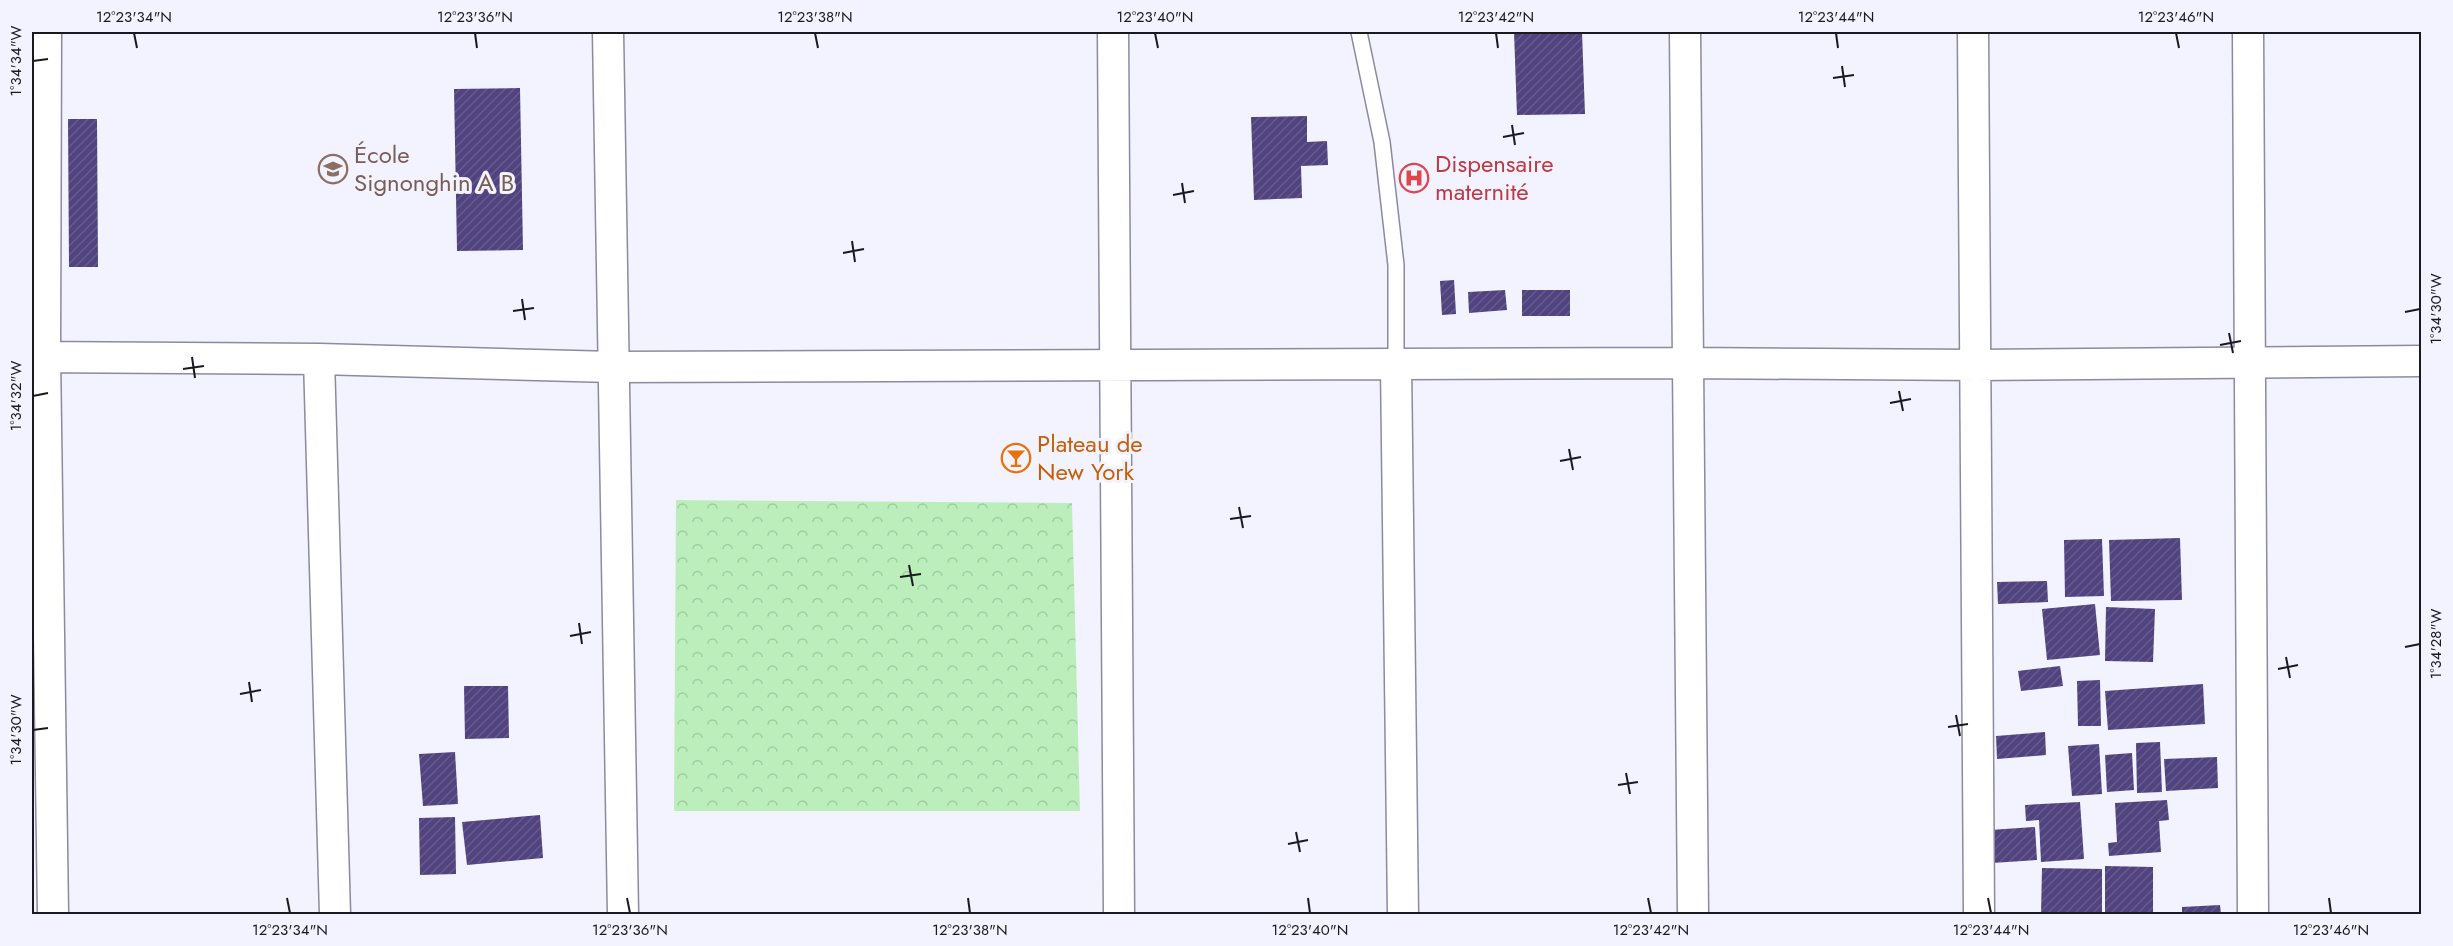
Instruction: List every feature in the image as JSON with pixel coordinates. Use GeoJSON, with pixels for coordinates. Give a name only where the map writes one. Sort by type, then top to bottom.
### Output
{"type":"FeatureCollection","features":[{"type":"Feature","properties":{"kind":"street"},"geometry":{"type":"LineString","coordinates":[[46,32],[38,356],[53,915]]}},
{"type":"Feature","properties":{"kind":"street"},"geometry":{"type":"LineString","coordinates":[[608,32],[623,915]]}},
{"type":"Feature","properties":{"kind":"street"},"geometry":{"type":"LineString","coordinates":[[1113,32],[1119,915]]}},
{"type":"Feature","properties":{"kind":"street"},"geometry":{"type":"LineString","coordinates":[[1685,32],[1693,915]]}},
{"type":"Feature","properties":{"kind":"street"},"geometry":{"type":"LineString","coordinates":[[1973,32],[1980,915]]}},
{"type":"Feature","properties":{"kind":"street"},"geometry":{"type":"LineString","coordinates":[[2248,32],[2253,915]]}},
{"type":"Feature","properties":{"kind":"street"},"geometry":{"type":"LineString","coordinates":[[38,356],[320,359],[612,367],[1688,363],[1976,365],[2421,361]]}},
{"type":"Feature","properties":{"kind":"street"},"geometry":{"type":"LineString","coordinates":[[320,359],[335,915]]}},
{"type":"Feature","properties":{"kind":"street"},"geometry":{"type":"LineString","coordinates":[[1396,365],[1403,915]]}},
{"type":"Feature","properties":{"kind":"lane"},"geometry":{"type":"LineString","coordinates":[[1359,32],[1382,142],[1394,254],[1396,365]]}},
{"type":"Feature","properties":{"kind":"green space"},"geometry":{"type":"Polygon","coordinates":[[[676,500],[1072,503],[1080,811],[674,811],[676,500]]]}},
{"type":"Feature","properties":{"kind":"building"},"geometry":{"type":"Polygon","coordinates":[[[1514,32],[1582,32],[1585,114],[1517,115],[1514,32]]]}},
{"type":"Feature","properties":{"kind":"building"},"geometry":{"type":"Polygon","coordinates":[[[520,88],[523,250],[457,251],[454,89],[520,88]]]}},
{"type":"Feature","properties":{"kind":"building"},"geometry":{"type":"Polygon","coordinates":[[[1307,116],[1307,142],[1327,141],[1328,165],[1301,166],[1302,198],[1254,200],[1251,117],[1307,116]]]}},
{"type":"Feature","properties":{"kind":"building"},"geometry":{"type":"Polygon","coordinates":[[[68,119],[97,119],[98,267],[69,267],[68,119]]]}},
{"type":"Feature","properties":{"kind":"building"},"geometry":{"type":"Polygon","coordinates":[[[1454,280],[1456,314],[1442,315],[1440,281],[1454,280]]]}},
{"type":"Feature","properties":{"kind":"building"},"geometry":{"type":"Polygon","coordinates":[[[1505,290],[1507,310],[1469,313],[1468,292],[1505,290]]]}},
{"type":"Feature","properties":{"kind":"building"},"geometry":{"type":"Polygon","coordinates":[[[1522,290],[1570,290],[1570,316],[1522,316],[1522,290]]]}},
{"type":"Feature","properties":{"kind":"building"},"geometry":{"type":"Polygon","coordinates":[[[2180,538],[2182,600],[2111,601],[2109,540],[2180,538]]]}},
{"type":"Feature","properties":{"kind":"building"},"geometry":{"type":"Polygon","coordinates":[[[2102,539],[2104,596],[2065,597],[2064,540],[2102,539]]]}},
{"type":"Feature","properties":{"kind":"building"},"geometry":{"type":"Polygon","coordinates":[[[2047,581],[2048,602],[1998,604],[1997,582],[2047,581]]]}},
{"type":"Feature","properties":{"kind":"building"},"geometry":{"type":"Polygon","coordinates":[[[2095,604],[2100,655],[2047,660],[2042,609],[2095,604]]]}},
{"type":"Feature","properties":{"kind":"building"},"geometry":{"type":"Polygon","coordinates":[[[2106,607],[2155,609],[2153,662],[2105,661],[2106,607]]]}},
{"type":"Feature","properties":{"kind":"building"},"geometry":{"type":"Polygon","coordinates":[[[2060,666],[2063,686],[2021,691],[2018,671],[2060,666]]]}},
{"type":"Feature","properties":{"kind":"building"},"geometry":{"type":"Polygon","coordinates":[[[2100,680],[2101,726],[2078,726],[2077,681],[2100,680]]]}},
{"type":"Feature","properties":{"kind":"building"},"geometry":{"type":"Polygon","coordinates":[[[2203,684],[2205,724],[2108,730],[2105,691],[2203,684]]]}},
{"type":"Feature","properties":{"kind":"building"},"geometry":{"type":"Polygon","coordinates":[[[464,686],[508,686],[509,738],[465,739],[464,686]]]}},
{"type":"Feature","properties":{"kind":"building"},"geometry":{"type":"Polygon","coordinates":[[[2045,732],[2046,755],[1997,759],[1996,736],[2045,732]]]}},
{"type":"Feature","properties":{"kind":"building"},"geometry":{"type":"Polygon","coordinates":[[[2160,742],[2162,792],[2137,793],[2136,743],[2160,742]]]}},
{"type":"Feature","properties":{"kind":"building"},"geometry":{"type":"Polygon","coordinates":[[[2099,744],[2102,794],[2072,796],[2068,746],[2099,744]]]}},
{"type":"Feature","properties":{"kind":"building"},"geometry":{"type":"Polygon","coordinates":[[[455,752],[458,804],[423,806],[419,754],[455,752]]]}},
{"type":"Feature","properties":{"kind":"building"},"geometry":{"type":"Polygon","coordinates":[[[2132,753],[2134,790],[2107,792],[2105,755],[2132,753]]]}},
{"type":"Feature","properties":{"kind":"building"},"geometry":{"type":"Polygon","coordinates":[[[2217,757],[2218,788],[2166,791],[2164,759],[2217,757]]]}},
{"type":"Feature","properties":{"kind":"building"},"geometry":{"type":"Polygon","coordinates":[[[2167,800],[2169,820],[2159,821],[2161,852],[2109,856],[2108,843],[2117,842],[2115,803],[2167,800]]]}},
{"type":"Feature","properties":{"kind":"building"},"geometry":{"type":"Polygon","coordinates":[[[2080,802],[2084,859],[2041,862],[2039,820],[2026,821],[2025,805],[2080,802]]]}},
{"type":"Feature","properties":{"kind":"building"},"geometry":{"type":"Polygon","coordinates":[[[540,815],[543,858],[467,865],[462,822],[540,815]]]}},
{"type":"Feature","properties":{"kind":"building"},"geometry":{"type":"Polygon","coordinates":[[[455,817],[456,874],[420,875],[419,818],[455,817]]]}},
{"type":"Feature","properties":{"kind":"building"},"geometry":{"type":"Polygon","coordinates":[[[2035,827],[2037,860],[1992,863],[1990,830],[2035,827]]]}},
{"type":"Feature","properties":{"kind":"building"},"geometry":{"type":"Polygon","coordinates":[[[2105,866],[2153,867],[2153,914],[2105,914],[2105,866]]]}},
{"type":"Feature","properties":{"kind":"building"},"geometry":{"type":"Polygon","coordinates":[[[2042,868],[2102,869],[2102,914],[2041,914],[2042,868]]]}},
{"type":"Feature","properties":{"kind":"building"},"geometry":{"type":"Polygon","coordinates":[[[2220,905],[2221,914],[2182,914],[2182,907],[2220,905]]]}},
{"type":"Feature","properties":{"kind":"place","name":"École Signonghin A B"},"geometry":{"type":"Point","coordinates":[333,169]}},
{"type":"Feature","properties":{"kind":"place","name":"Dispensaire maternité"},"geometry":{"type":"Point","coordinates":[1414,178]}},
{"type":"Feature","properties":{"kind":"place","name":"Plateau de New York"},"geometry":{"type":"Point","coordinates":[1016,458]}}]}
